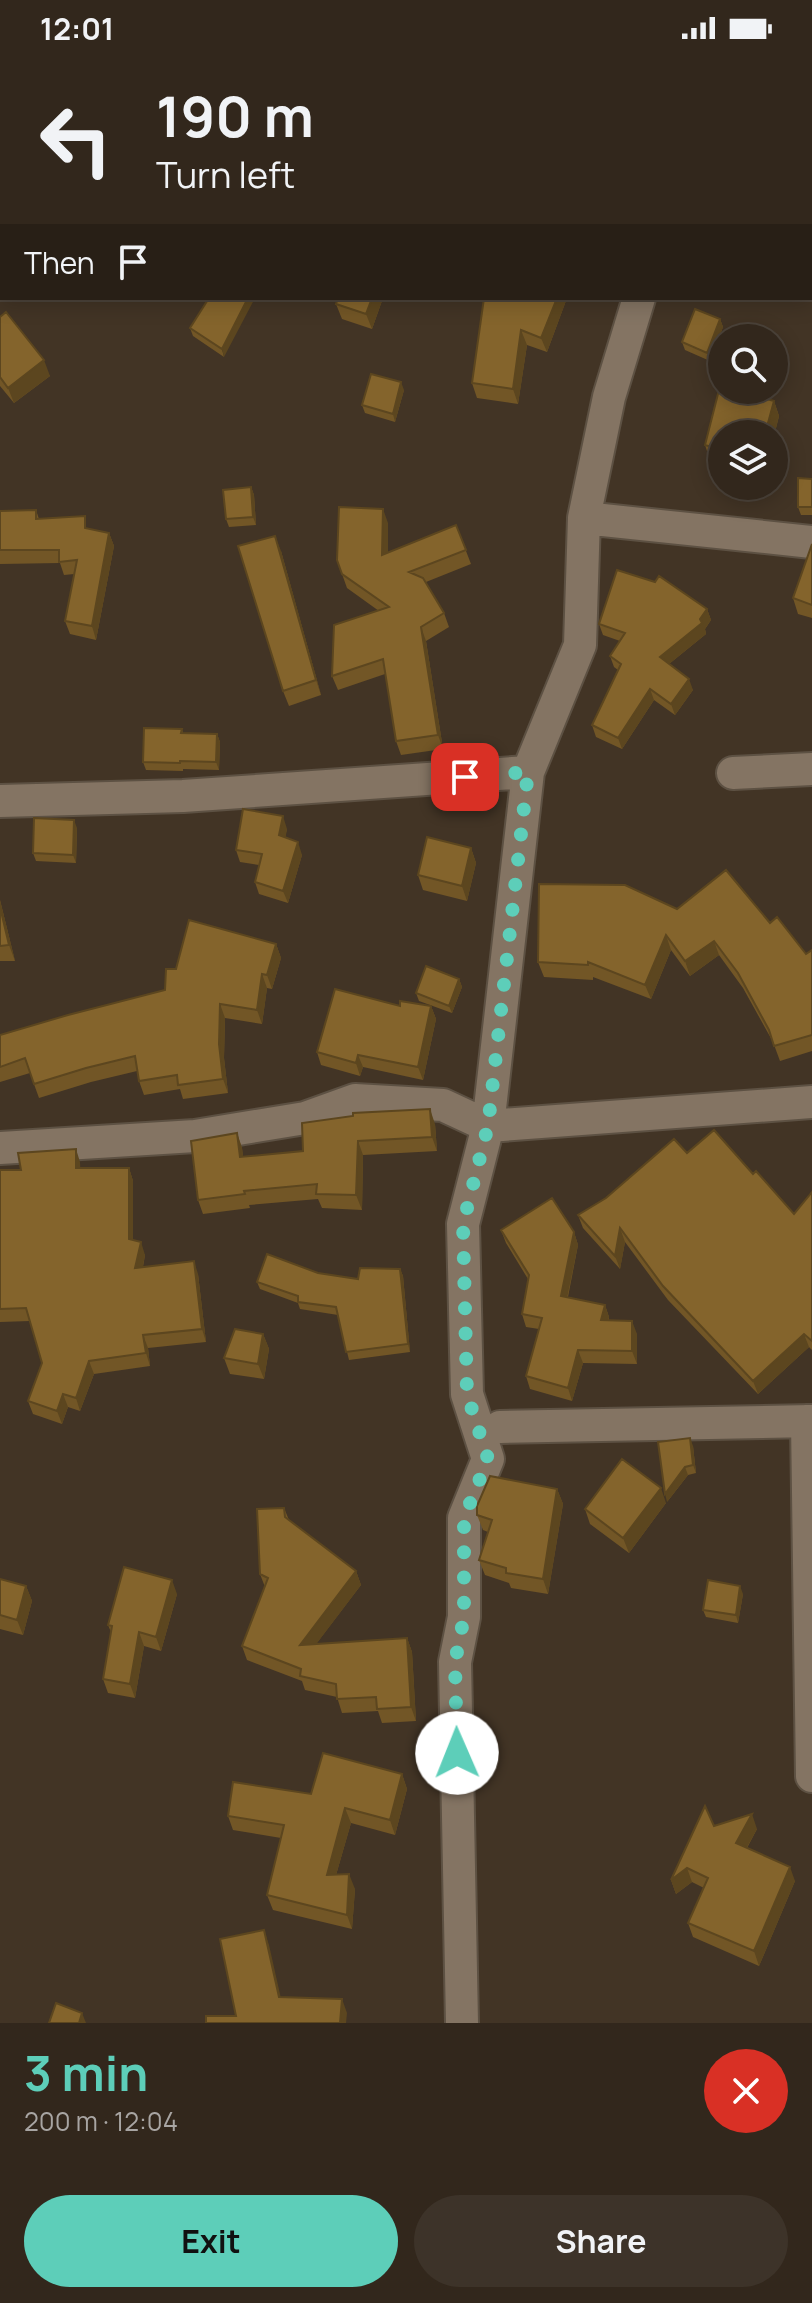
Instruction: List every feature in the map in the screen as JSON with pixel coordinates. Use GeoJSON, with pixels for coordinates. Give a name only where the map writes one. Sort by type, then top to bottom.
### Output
{"type":"FeatureCollection","features":[{"type":"Feature","properties":{"kind":"street"},"geometry":{"type":"LineString","coordinates":[[462,2023],[455,1662],[464,1617],[464,1518],[488,1459],[467,1394],[463,1224],[488,1126],[528,772],[580,645],[584,518],[609,397],[638,300]]}},
{"type":"Feature","properties":{"kind":"street"},"geometry":{"type":"LineString","coordinates":[[584,518],[812,542]]}},
{"type":"Feature","properties":{"kind":"street"},"geometry":{"type":"LineString","coordinates":[[733,773],[812,769]]}},
{"type":"Feature","properties":{"kind":"street"},"geometry":{"type":"LineString","coordinates":[[0,801],[183,796],[528,772]]}},
{"type":"Feature","properties":{"kind":"street"},"geometry":{"type":"LineString","coordinates":[[0,1148],[195,1136],[305,1118],[355,1100],[443,1105],[488,1126],[812,1102]]}},
{"type":"Feature","properties":{"kind":"street"},"geometry":{"type":"LineString","coordinates":[[500,1427],[810,1421],[812,1776]]}},
{"type":"Feature","properties":{"kind":"building"},"geometry":{"type":"Polygon","coordinates":[[[208,300],[247,300],[222,349],[190,328],[208,300]]]}},
{"type":"Feature","properties":{"kind":"building"},"geometry":{"type":"Polygon","coordinates":[[[337,300],[371,300],[366,314],[336,304],[337,300]]]}},
{"type":"Feature","properties":{"kind":"building"},"geometry":{"type":"Polygon","coordinates":[[[484,300],[556,300],[541,338],[521,330],[513,389],[472,383],[484,300]]]}},
{"type":"Feature","properties":{"kind":"building"},"geometry":{"type":"Polygon","coordinates":[[[695,309],[720,319],[718,324],[708,324],[707,353],[682,342],[695,309]]]}},
{"type":"Feature","properties":{"kind":"building"},"geometry":{"type":"Polygon","coordinates":[[[6,312],[44,360],[8,388],[0,377],[0,317],[6,312]]]}},
{"type":"Feature","properties":{"kind":"building"},"geometry":{"type":"Polygon","coordinates":[[[371,374],[401,382],[393,414],[362,405],[371,374]]]}},
{"type":"Feature","properties":{"kind":"building"},"geometry":{"type":"Polygon","coordinates":[[[715,404],[773,404],[769,420],[711,420],[715,404]]]}},
{"type":"Feature","properties":{"kind":"building"},"geometry":{"type":"Polygon","coordinates":[[[798,478],[812,479],[812,507],[798,507],[798,478]]]}},
{"type":"Feature","properties":{"kind":"building"},"geometry":{"type":"Polygon","coordinates":[[[251,487],[253,517],[226,519],[223,490],[251,487]]]}},
{"type":"Feature","properties":{"kind":"building"},"geometry":{"type":"Polygon","coordinates":[[[339,507],[383,509],[382,555],[456,525],[466,550],[409,572],[423,578],[444,613],[421,627],[438,735],[396,741],[383,659],[332,676],[334,625],[389,607],[342,574],[337,560],[339,507]]]}},
{"type":"Feature","properties":{"kind":"building"},"geometry":{"type":"Polygon","coordinates":[[[36,510],[36,519],[85,516],[85,528],[109,533],[92,626],[65,621],[77,560],[59,562],[59,550],[0,550],[0,511],[36,510]]]}},
{"type":"Feature","properties":{"kind":"building"},"geometry":{"type":"Polygon","coordinates":[[[275,536],[316,680],[283,691],[238,546],[275,536]]]}},
{"type":"Feature","properties":{"kind":"building"},"geometry":{"type":"Polygon","coordinates":[[[812,544],[812,605],[793,598],[812,544]]]}},
{"type":"Feature","properties":{"kind":"building"},"geometry":{"type":"Polygon","coordinates":[[[617,570],[655,582],[659,576],[707,609],[700,619],[702,623],[660,657],[689,679],[671,704],[650,689],[618,738],[592,725],[621,664],[610,656],[625,633],[599,624],[617,570]]]}},
{"type":"Feature","properties":{"kind":"building"},"geometry":{"type":"Polygon","coordinates":[[[144,728],[217,734],[216,762],[143,762],[144,728]]]}},
{"type":"Feature","properties":{"kind":"building"},"geometry":{"type":"Polygon","coordinates":[[[243,809],[283,816],[279,835],[298,842],[283,891],[255,882],[262,854],[236,850],[243,809]]]}},
{"type":"Feature","properties":{"kind":"building"},"geometry":{"type":"Polygon","coordinates":[[[34,818],[74,820],[73,855],[33,853],[34,818]]]}},
{"type":"Feature","properties":{"kind":"building"},"geometry":{"type":"Polygon","coordinates":[[[427,837],[471,848],[462,886],[418,875],[427,837]]]}},
{"type":"Feature","properties":{"kind":"building"},"geometry":{"type":"Polygon","coordinates":[[[726,870],[770,923],[777,917],[806,954],[812,950],[812,1035],[774,1046],[769,1030],[738,973],[714,941],[685,961],[666,935],[645,985],[588,962],[588,965],[538,962],[539,884],[625,885],[677,909],[726,870]]]}},
{"type":"Feature","properties":{"kind":"building"},"geometry":{"type":"Polygon","coordinates":[[[0,907],[9,945],[0,946],[0,907]]]}},
{"type":"Feature","properties":{"kind":"building"},"geometry":{"type":"Polygon","coordinates":[[[189,920],[276,944],[267,975],[262,974],[257,1010],[220,1004],[219,1044],[223,1079],[178,1085],[177,1075],[139,1081],[135,1056],[34,1084],[25,1058],[0,1067],[0,1035],[165,990],[166,969],[176,969],[189,920]]]}},
{"type":"Feature","properties":{"kind":"building"},"geometry":{"type":"Polygon","coordinates":[[[426,966],[459,979],[449,1006],[416,993],[426,966]]]}},
{"type":"Feature","properties":{"kind":"building"},"geometry":{"type":"Polygon","coordinates":[[[335,989],[400,1006],[400,1001],[431,1006],[418,1067],[358,1055],[356,1063],[317,1052],[335,989]]]}},
{"type":"Feature","properties":{"kind":"building"},"geometry":{"type":"Polygon","coordinates":[[[430,1109],[432,1137],[358,1141],[356,1195],[316,1194],[317,1184],[244,1191],[245,1194],[198,1200],[191,1141],[237,1133],[240,1157],[303,1151],[302,1123],[353,1116],[353,1113],[430,1109]]]}},
{"type":"Feature","properties":{"kind":"building"},"geometry":{"type":"Polygon","coordinates":[[[714,1130],[794,1214],[812,1192],[812,1341],[804,1334],[753,1381],[663,1286],[620,1228],[615,1256],[578,1215],[606,1198],[674,1139],[687,1153],[714,1130]]]}},
{"type":"Feature","properties":{"kind":"building"},"geometry":{"type":"Polygon","coordinates":[[[76,1149],[76,1168],[129,1168],[129,1239],[141,1242],[135,1268],[194,1261],[202,1329],[143,1335],[146,1353],[89,1361],[76,1398],[63,1394],[57,1411],[28,1401],[42,1363],[26,1308],[0,1309],[0,1170],[21,1170],[18,1153],[76,1149]]]}},
{"type":"Feature","properties":{"kind":"building"},"geometry":{"type":"Polygon","coordinates":[[[552,1198],[574,1232],[561,1296],[605,1305],[601,1320],[632,1321],[632,1351],[578,1350],[568,1388],[526,1376],[542,1318],[522,1314],[529,1275],[501,1230],[552,1198]]]}},
{"type":"Feature","properties":{"kind":"building"},"geometry":{"type":"Polygon","coordinates":[[[267,1254],[318,1273],[358,1279],[360,1268],[400,1269],[408,1344],[346,1352],[336,1307],[298,1302],[298,1296],[257,1282],[267,1254]]]}},
{"type":"Feature","properties":{"kind":"building"},"geometry":{"type":"Polygon","coordinates":[[[235,1329],[263,1334],[258,1364],[224,1358],[235,1329]]]}},
{"type":"Feature","properties":{"kind":"building"},"geometry":{"type":"Polygon","coordinates":[[[690,1438],[693,1465],[685,1467],[665,1494],[658,1442],[690,1438]]]}},
{"type":"Feature","properties":{"kind":"building"},"geometry":{"type":"Polygon","coordinates":[[[622,1459],[661,1488],[623,1538],[585,1509],[622,1459]]]}},
{"type":"Feature","properties":{"kind":"building"},"geometry":{"type":"Polygon","coordinates":[[[490,1476],[557,1489],[543,1579],[506,1573],[506,1568],[479,1560],[492,1520],[477,1515],[477,1506],[490,1476]]]}},
{"type":"Feature","properties":{"kind":"building"},"geometry":{"type":"Polygon","coordinates":[[[284,1508],[285,1517],[356,1571],[300,1645],[407,1638],[411,1707],[377,1709],[376,1697],[337,1699],[336,1684],[300,1676],[301,1669],[242,1646],[268,1578],[260,1574],[257,1509],[284,1508]]]}},
{"type":"Feature","properties":{"kind":"building"},"geometry":{"type":"Polygon","coordinates":[[[124,1567],[172,1580],[156,1637],[139,1632],[130,1684],[103,1679],[112,1626],[108,1625],[124,1567]]]}},
{"type":"Feature","properties":{"kind":"building"},"geometry":{"type":"Polygon","coordinates":[[[0,1579],[26,1586],[17,1620],[0,1615],[0,1579]]]}},
{"type":"Feature","properties":{"kind":"building"},"geometry":{"type":"Polygon","coordinates":[[[708,1580],[740,1586],[736,1615],[703,1610],[708,1580]]]}},
{"type":"Feature","properties":{"kind":"building"},"geometry":{"type":"Polygon","coordinates":[[[323,1753],[402,1774],[390,1820],[345,1808],[327,1875],[349,1874],[347,1915],[267,1895],[284,1825],[228,1816],[233,1782],[311,1794],[323,1753]]]}},
{"type":"Feature","properties":{"kind":"building"},"geometry":{"type":"Polygon","coordinates":[[[705,1806],[714,1826],[752,1814],[736,1843],[790,1867],[754,1951],[688,1923],[708,1878],[687,1868],[671,1880],[705,1806]]]}},
{"type":"Feature","properties":{"kind":"building"},"geometry":{"type":"Polygon","coordinates":[[[264,1930],[279,1997],[342,1999],[340,2023],[206,2023],[206,2016],[236,2016],[220,1939],[264,1930]]]}},
{"type":"Feature","properties":{"kind":"building"},"geometry":{"type":"Polygon","coordinates":[[[56,2003],[82,2013],[79,2023],[49,2023],[56,2003]]]}},
{"type":"Feature","properties":{"kind":"route"},"geometry":{"type":"LineString","coordinates":[[457,1753],[455,1662],[464,1617],[464,1518],[488,1459],[467,1394],[463,1224],[488,1126],[528,772],[465,777]]}}]}
